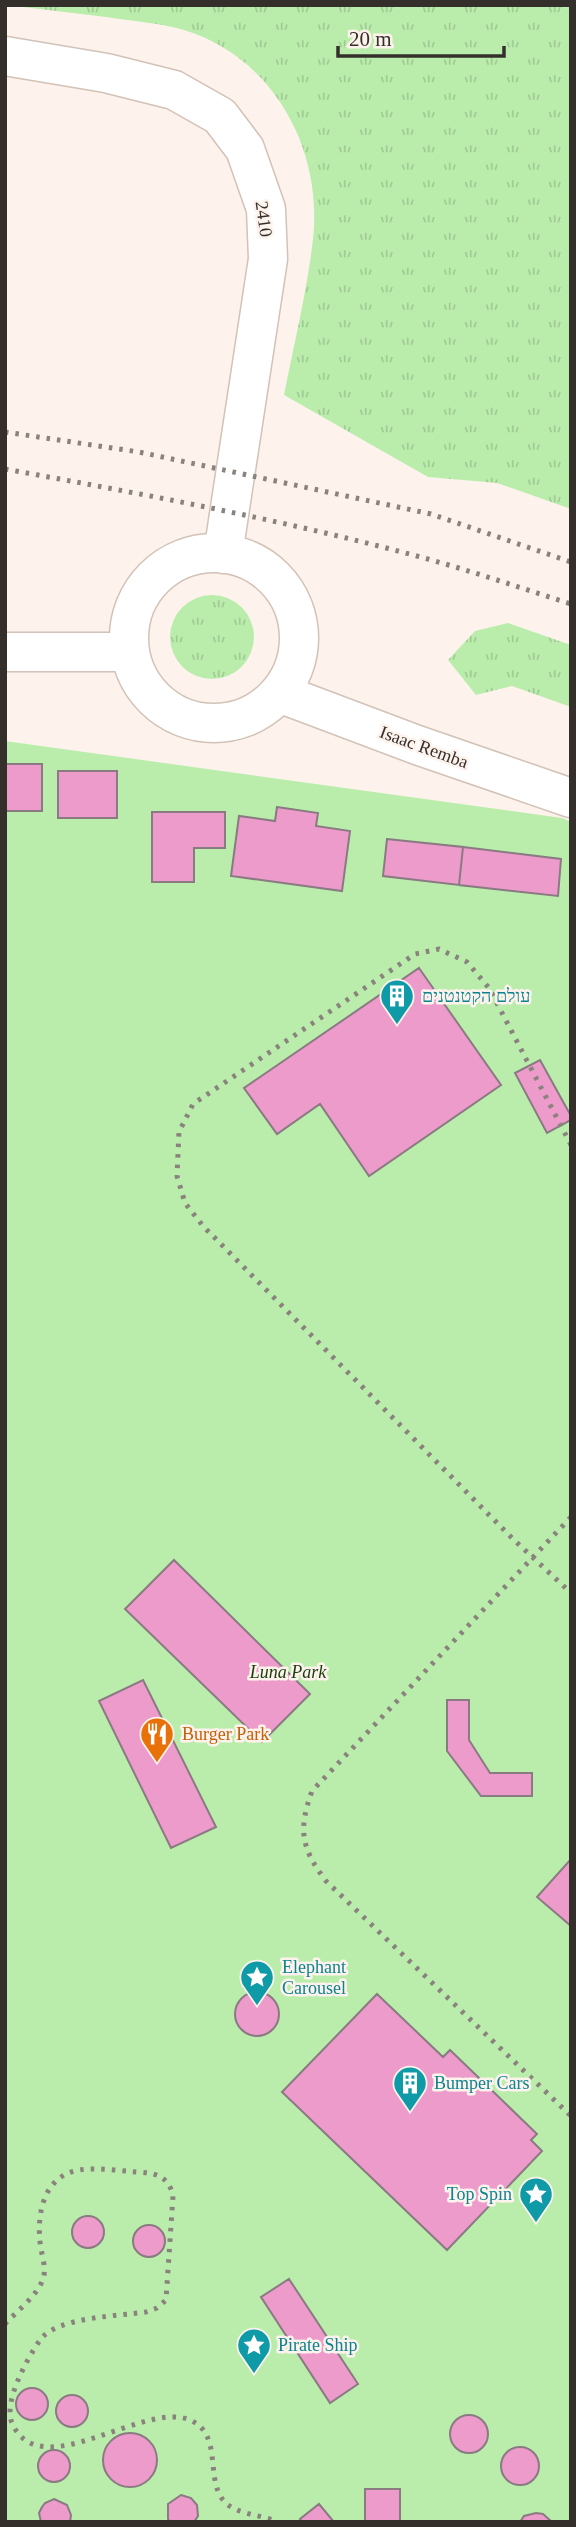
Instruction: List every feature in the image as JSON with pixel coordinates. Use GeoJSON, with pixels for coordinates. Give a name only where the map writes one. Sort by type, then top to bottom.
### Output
{"type":"FeatureCollection","features":[{"type":"Feature","properties":{"kind":"street","name":"2410"},"geometry":{"type":"LineString","coordinates":[[5,56],[106,73],[173,90],[220,116],[245,149],[266,209],[268,259],[223,554]]}},
{"type":"Feature","properties":{"kind":"street"},"geometry":{"type":"LineString","coordinates":[[223,554],[245,559],[266,571],[281,587],[293,607],[298,629],[298,652],[291,674],[279,693],[258,711],[232,722],[204,723],[177,715],[155,700],[138,678],[129,652],[129,625],[137,601],[152,580],[173,564],[197,555],[223,554]]}},
{"type":"Feature","properties":{"kind":"street"},"geometry":{"type":"LineString","coordinates":[[5,652],[129,652]]}},
{"type":"Feature","properties":{"kind":"street","name":"Isaac Remba"},"geometry":{"type":"LineString","coordinates":[[279,693],[417,745],[571,798]]}},
{"type":"Feature","properties":{"kind":"green space"},"geometry":{"type":"Polygon","coordinates":[[[6,5],[571,5],[571,509],[497,483],[428,477],[284,395],[313,239],[314,205],[310,172],[300,140],[286,111],[267,84],[243,61],[216,43],[184,30],[6,5]]]}},
{"type":"Feature","properties":{"kind":"green space"},"geometry":{"type":"Polygon","coordinates":[[[212,595],[228,598],[242,607],[251,621],[254,637],[251,653],[242,667],[228,676],[212,679],[196,676],[182,667],[173,653],[170,637],[173,621],[182,607],[196,598],[212,595]]]}},
{"type":"Feature","properties":{"kind":"green space"},"geometry":{"type":"Polygon","coordinates":[[[508,623],[571,645],[571,707],[512,686],[476,695],[448,660],[475,631],[508,623]]]}},
{"type":"Feature","properties":{"kind":"green space","name":"Luna Park"},"geometry":{"type":"Polygon","coordinates":[[[5,741],[562,818],[571,822],[571,2522],[5,2522],[5,741]]]}},
{"type":"Feature","properties":{"kind":"building"},"geometry":{"type":"Polygon","coordinates":[[[5,764],[42,764],[42,811],[5,811],[5,764]]]}},
{"type":"Feature","properties":{"kind":"building"},"geometry":{"type":"Polygon","coordinates":[[[58,771],[117,771],[117,818],[58,818],[58,771]]]}},
{"type":"Feature","properties":{"kind":"building"},"geometry":{"type":"Polygon","coordinates":[[[277,807],[318,813],[316,826],[350,831],[342,891],[231,876],[239,816],[275,821],[277,807]]]}},
{"type":"Feature","properties":{"kind":"building"},"geometry":{"type":"Polygon","coordinates":[[[152,812],[225,812],[225,848],[194,848],[194,882],[152,882],[152,812]]]}},
{"type":"Feature","properties":{"kind":"building"},"geometry":{"type":"Polygon","coordinates":[[[387,839],[463,847],[459,885],[383,876],[387,839]]]}},
{"type":"Feature","properties":{"kind":"building"},"geometry":{"type":"Polygon","coordinates":[[[463,847],[561,859],[558,896],[459,885],[463,847]]]}},
{"type":"Feature","properties":{"kind":"building","name":"עולם הקטנטנים"},"geometry":{"type":"Polygon","coordinates":[[[419,968],[501,1085],[369,1176],[320,1104],[277,1134],[244,1088],[419,968]]]}},
{"type":"Feature","properties":{"kind":"building"},"geometry":{"type":"Polygon","coordinates":[[[540,1060],[571,1116],[571,1120],[547,1133],[515,1073],[540,1060]]]}},
{"type":"Feature","properties":{"kind":"building"},"geometry":{"type":"Polygon","coordinates":[[[174,1560],[310,1694],[262,1742],[125,1609],[174,1560]]]}},
{"type":"Feature","properties":{"kind":"building","name":"Burger Park"},"geometry":{"type":"Polygon","coordinates":[[[143,1680],[216,1827],[171,1848],[99,1701],[143,1680]]]}},
{"type":"Feature","properties":{"kind":"building"},"geometry":{"type":"Polygon","coordinates":[[[447,1700],[469,1700],[469,1740],[490,1773],[532,1773],[532,1796],[481,1796],[447,1751],[447,1700]]]}},
{"type":"Feature","properties":{"kind":"building"},"geometry":{"type":"Polygon","coordinates":[[[571,1859],[571,1926],[537,1897],[571,1859]]]}},
{"type":"Feature","properties":{"kind":"building"},"geometry":{"type":"Polygon","coordinates":[[[257,1992],[266,1993],[273,1998],[278,2005],[278,2023],[273,2030],[266,2035],[257,2036],[248,2035],[241,2030],[236,2023],[235,2014],[236,2005],[241,1998],[248,1993],[257,1992]]]}},
{"type":"Feature","properties":{"kind":"building","name":"Bumper Cars"},"geometry":{"type":"Polygon","coordinates":[[[377,1994],[443,2057],[450,2050],[537,2134],[531,2140],[542,2151],[447,2250],[282,2092],[377,1994]]]}},
{"type":"Feature","properties":{"kind":"building"},"geometry":{"type":"Polygon","coordinates":[[[88,2216],[99,2221],[104,2232],[99,2243],[88,2248],[77,2243],[72,2232],[77,2221],[88,2216]]]}},
{"type":"Feature","properties":{"kind":"building"},"geometry":{"type":"Polygon","coordinates":[[[149,2225],[160,2230],[165,2241],[160,2252],[149,2257],[138,2252],[133,2241],[138,2230],[149,2225]]]}},
{"type":"Feature","properties":{"kind":"building"},"geometry":{"type":"Polygon","coordinates":[[[289,2279],[358,2384],[330,2403],[261,2297],[289,2279]]]}},
{"type":"Feature","properties":{"kind":"building"},"geometry":{"type":"Polygon","coordinates":[[[32,2388],[43,2393],[48,2404],[43,2415],[32,2420],[21,2415],[16,2404],[21,2393],[32,2388]]]}},
{"type":"Feature","properties":{"kind":"building"},"geometry":{"type":"Polygon","coordinates":[[[72,2395],[83,2400],[88,2411],[83,2422],[72,2427],[61,2422],[56,2411],[61,2400],[72,2395]]]}},
{"type":"Feature","properties":{"kind":"building"},"geometry":{"type":"Polygon","coordinates":[[[469,2415],[482,2421],[488,2434],[482,2447],[469,2453],[456,2447],[450,2434],[456,2421],[469,2415]]]}},
{"type":"Feature","properties":{"kind":"building"},"geometry":{"type":"Polygon","coordinates":[[[135,2433],[145,2437],[153,2445],[157,2460],[153,2475],[145,2483],[125,2487],[115,2483],[107,2475],[103,2455],[107,2445],[115,2437],[135,2433]]]}},
{"type":"Feature","properties":{"kind":"building"},"geometry":{"type":"Polygon","coordinates":[[[520,2447],[533,2453],[539,2466],[533,2479],[520,2485],[507,2479],[501,2466],[507,2453],[520,2447]]]}},
{"type":"Feature","properties":{"kind":"building"},"geometry":{"type":"Polygon","coordinates":[[[54,2450],[65,2455],[70,2466],[65,2477],[54,2482],[43,2477],[38,2466],[43,2455],[54,2450]]]}},
{"type":"Feature","properties":{"kind":"building"},"geometry":{"type":"Polygon","coordinates":[[[365,2489],[400,2489],[400,2522],[365,2522],[365,2489]]]}},
{"type":"Feature","properties":{"kind":"building"},"geometry":{"type":"Polygon","coordinates":[[[181,2495],[191,2498],[197,2505],[198,2516],[194,2522],[170,2522],[168,2519],[168,2504],[181,2495]]]}},
{"type":"Feature","properties":{"kind":"building"},"geometry":{"type":"Polygon","coordinates":[[[54,2499],[67,2505],[71,2515],[70,2522],[41,2522],[39,2513],[42,2507],[54,2499]]]}},
{"type":"Feature","properties":{"kind":"building"},"geometry":{"type":"Polygon","coordinates":[[[319,2504],[334,2522],[302,2522],[300,2519],[319,2504]]]}},
{"type":"Feature","properties":{"kind":"building"},"geometry":{"type":"Polygon","coordinates":[[[543,2514],[552,2522],[520,2522],[524,2516],[543,2514]]]}},
{"type":"Feature","properties":{"kind":"railway"},"geometry":{"type":"LineString","coordinates":[[5,432],[139,452],[431,514],[571,562]]}},
{"type":"Feature","properties":{"kind":"railway"},"geometry":{"type":"LineString","coordinates":[[5,469],[159,498],[363,542],[433,560],[571,604]]}},
{"type":"Feature","properties":{"kind":"railway"},"geometry":{"type":"LineString","coordinates":[[571,1145],[489,988],[467,962],[439,949],[415,954],[193,1104],[179,1132],[177,1176],[185,1203],[203,1226],[513,1539],[571,1593]]}},
{"type":"Feature","properties":{"kind":"railway"},"geometry":{"type":"LineString","coordinates":[[571,1517],[312,1791],[304,1828],[304,1838],[311,1858],[326,1881],[571,2116]]}},
{"type":"Feature","properties":{"kind":"railway"},"geometry":{"type":"LineString","coordinates":[[5,2324],[32,2297],[43,2279],[40,2219],[45,2197],[58,2180],[79,2170],[93,2169],[145,2173],[161,2177],[169,2184],[173,2196],[166,2300],[157,2308],[146,2312],[73,2322],[48,2332],[35,2348],[13,2393],[10,2414],[12,2423],[26,2440],[45,2447],[68,2445],[146,2421],[170,2417],[190,2420],[207,2435],[215,2480],[223,2500],[234,2509],[277,2522]]}},
{"type":"Feature","properties":{"kind":"place","name":"עולם הקטנטנים"},"geometry":{"type":"Point","coordinates":[397,1026]}},
{"type":"Feature","properties":{"kind":"place","name":"Burger Park"},"geometry":{"type":"Point","coordinates":[157,1764]}},
{"type":"Feature","properties":{"kind":"place","name":"Elephant Carousel"},"geometry":{"type":"Point","coordinates":[257,2007]}},
{"type":"Feature","properties":{"kind":"place","name":"Bumper Cars"},"geometry":{"type":"Point","coordinates":[410,2113]}},
{"type":"Feature","properties":{"kind":"place","name":"Top Spin"},"geometry":{"type":"Point","coordinates":[536,2224]}},
{"type":"Feature","properties":{"kind":"place","name":"Pirate Ship"},"geometry":{"type":"Point","coordinates":[254,2375]}}]}
